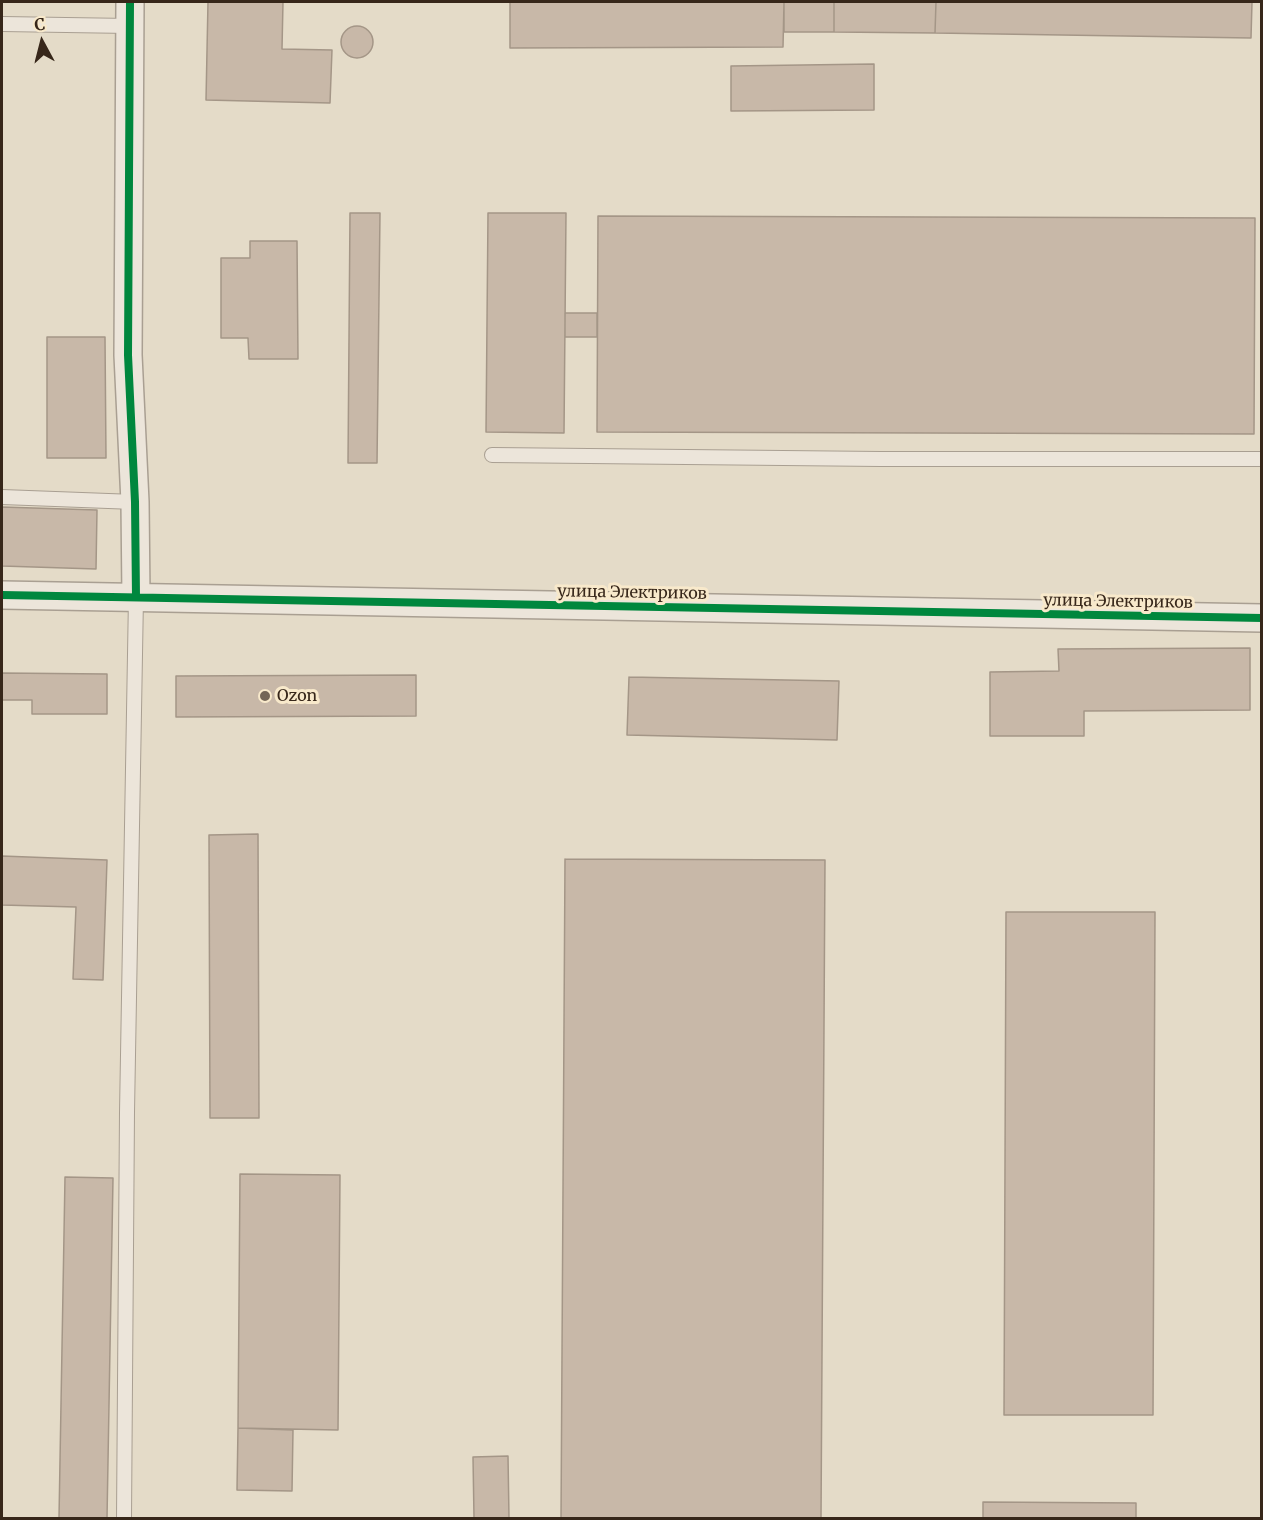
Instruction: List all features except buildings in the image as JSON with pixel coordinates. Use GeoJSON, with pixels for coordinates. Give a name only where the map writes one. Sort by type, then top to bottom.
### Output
{"type":"FeatureCollection","features":[{"type":"Feature","properties":{"kind":"street"},"geometry":{"type":"LineString","coordinates":[[130,14],[128,355],[135,502],[136,597]]}},
{"type":"Feature","properties":{"kind":"street","name":"улица Электриков"},"geometry":{"type":"LineString","coordinates":[[2,595],[1262,618]]}},
{"type":"Feature","properties":{"kind":"lane"},"geometry":{"type":"LineString","coordinates":[[2,24],[130,14]]}},
{"type":"Feature","properties":{"kind":"lane"},"geometry":{"type":"LineString","coordinates":[[492,455],[880,459],[1262,459]]}},
{"type":"Feature","properties":{"kind":"lane"},"geometry":{"type":"LineString","coordinates":[[2,497],[135,502]]}},
{"type":"Feature","properties":{"kind":"lane"},"geometry":{"type":"LineString","coordinates":[[124,1518],[126,1124],[136,597]]}},
{"type":"Feature","properties":{"kind":"cycle path"},"geometry":{"type":"LineString","coordinates":[[130,2],[128,355],[135,502],[136,597]]}},
{"type":"Feature","properties":{"kind":"cycle path"},"geometry":{"type":"LineString","coordinates":[[2,595],[1262,618]]}},
{"type":"Feature","properties":{"kind":"place","name":"Ozon"},"geometry":{"type":"Point","coordinates":[265,696]}}]}
